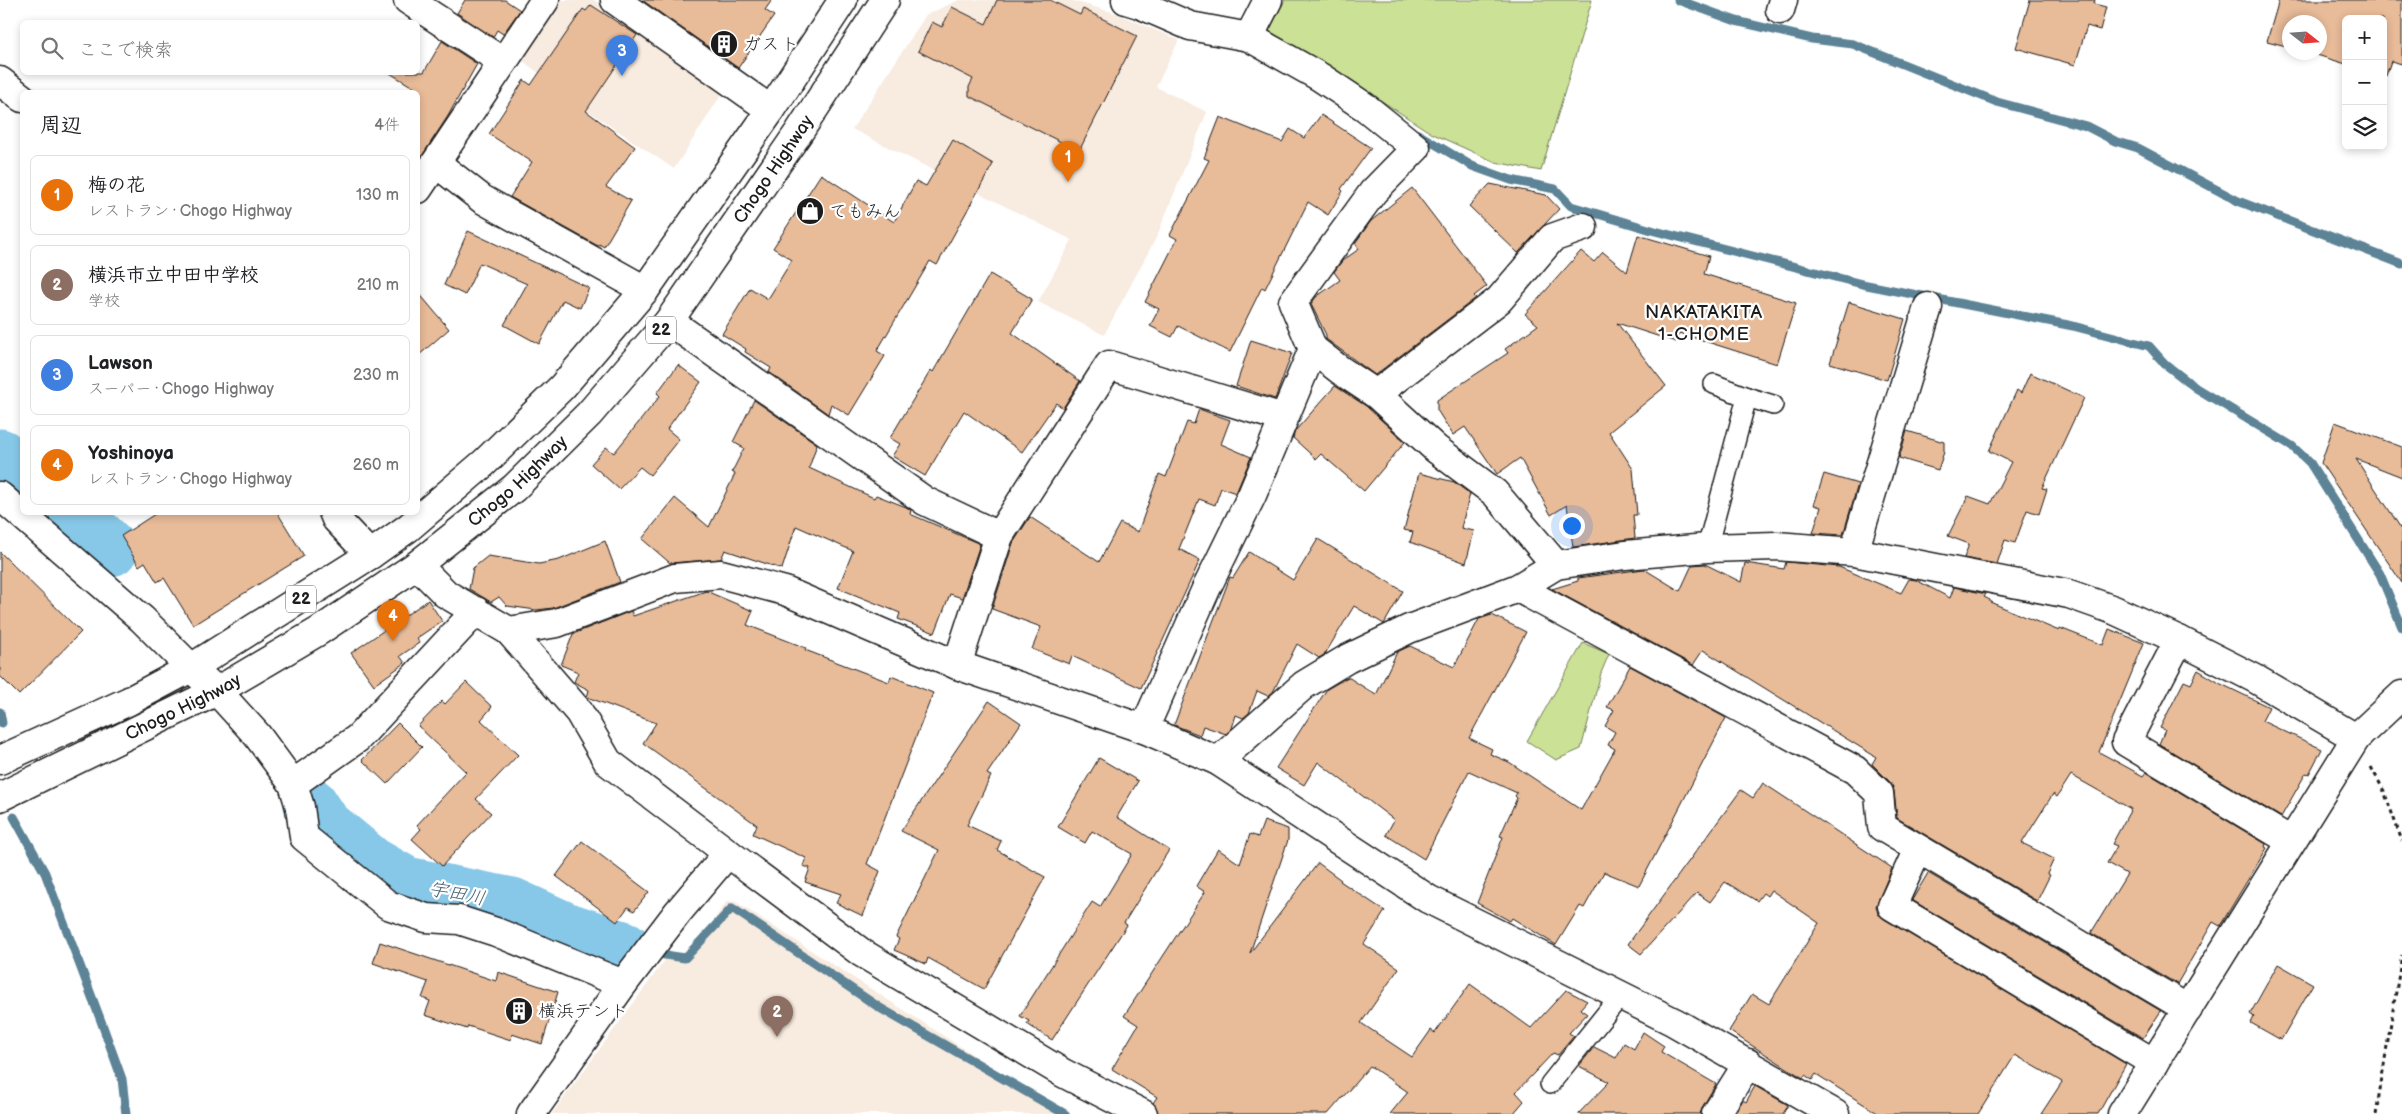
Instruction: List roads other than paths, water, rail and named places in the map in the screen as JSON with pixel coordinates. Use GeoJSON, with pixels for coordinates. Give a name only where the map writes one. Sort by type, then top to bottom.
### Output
{"type":"FeatureCollection","features":[{"type":"Feature","properties":{"kind":"street"},"geometry":{"type":"LineString","coordinates":[[408,0],[503,62]]}},
{"type":"Feature","properties":{"kind":"street"},"geometry":{"type":"LineString","coordinates":[[420,186],[545,0]]}},
{"type":"Feature","properties":{"kind":"street"},"geometry":{"type":"LineString","coordinates":[[615,0],[770,110]]}},
{"type":"Feature","properties":{"kind":"street","name":"Chogo Highway"},"geometry":{"type":"LineString","coordinates":[[0,760],[130,701],[191,668],[370,555],[408,528],[484,463],[562,387],[645,290],[770,110],[843,0]]}},
{"type":"Feature","properties":{"kind":"street","name":"Chogo Highway"},"geometry":{"type":"LineString","coordinates":[[0,797],[217,692],[319,631],[417,565],[514,488],[589,414],[669,321],[799,132],[885,0]]}},
{"type":"Feature","properties":{"kind":"street"},"geometry":{"type":"LineString","coordinates":[[1126,0],[1190,26],[1249,37],[1320,77],[1365,107],[1416,148],[1373,192],[1293,302],[1313,349],[1376,394],[1436,449],[1494,493],[1556,565]]}},
{"type":"Feature","properties":{"kind":"street"},"geometry":{"type":"LineString","coordinates":[[1249,37],[1268,0]]}},
{"type":"Feature","properties":{"kind":"street"},"geometry":{"type":"LineString","coordinates":[[0,81],[20,96]]}},
{"type":"Feature","properties":{"kind":"street"},"geometry":{"type":"LineString","coordinates":[[436,163],[482,200],[645,290]]}},
{"type":"Feature","properties":{"kind":"street"},"geometry":{"type":"LineString","coordinates":[[1376,394],[1499,300],[1552,238],[1583,227]]}},
{"type":"Feature","properties":{"kind":"street"},"geometry":{"type":"LineString","coordinates":[[1854,552],[1928,308]]}},
{"type":"Feature","properties":{"kind":"street"},"geometry":{"type":"LineString","coordinates":[[669,321],[925,501],[1000,536]]}},
{"type":"Feature","properties":{"kind":"street"},"geometry":{"type":"LineString","coordinates":[[1144,729],[1206,590],[1252,495],[1313,349]]}},
{"type":"Feature","properties":{"kind":"street"},"geometry":{"type":"LineString","coordinates":[[957,665],[1000,536],[1109,365],[1284,418]]}},
{"type":"Feature","properties":{"kind":"street"},"geometry":{"type":"LineString","coordinates":[[0,496],[20,513]]}},
{"type":"Feature","properties":{"kind":"street"},"geometry":{"type":"LineString","coordinates":[[22,515],[142,619],[258,735],[293,784],[300,807],[304,837],[388,905],[426,918],[459,920],[496,932],[624,984]]}},
{"type":"Feature","properties":{"kind":"street"},"geometry":{"type":"LineString","coordinates":[[334,515],[370,555]]}},
{"type":"Feature","properties":{"kind":"street"},"geometry":{"type":"LineString","coordinates":[[1218,761],[1304,685],[1347,659],[1409,629],[1518,588],[1556,565],[1625,555],[1707,548],[1776,546],[1854,552],[2069,594],[2114,610],[2179,640],[2254,678],[2356,738]]}},
{"type":"Feature","properties":{"kind":"street"},"geometry":{"type":"LineString","coordinates":[[417,565],[446,594],[509,631],[579,712],[608,762],[728,853],[862,953],[1062,1073],[1143,1114]]}},
{"type":"Feature","properties":{"kind":"street"},"geometry":{"type":"LineString","coordinates":[[509,631],[557,623],[675,578],[721,574],[785,592],[957,665],[1144,729],[1218,761],[1428,898],[1620,995],[1748,1063],[1826,1112]]}},
{"type":"Feature","properties":{"kind":"street"},"geometry":{"type":"LineString","coordinates":[[1518,588],[1855,770],[1879,793],[1882,827],[2188,1009]]}},
{"type":"Feature","properties":{"kind":"street"},"geometry":{"type":"LineString","coordinates":[[293,784],[358,738],[476,611]]}},
{"type":"Feature","properties":{"kind":"street"},"geometry":{"type":"LineString","coordinates":[[2179,640],[2126,742],[2291,841]]}},
{"type":"Feature","properties":{"kind":"street"},"geometry":{"type":"LineString","coordinates":[[2122,1114],[2356,738],[2400,700]]}},
{"type":"Feature","properties":{"kind":"street"},"geometry":{"type":"LineString","coordinates":[[1918,849],[1892,906],[2154,1063]]}},
{"type":"Feature","properties":{"kind":"street"},"geometry":{"type":"LineString","coordinates":[[531,1114],[678,912],[728,853]]}},
{"type":"Feature","properties":{"kind":"street"},"geometry":{"type":"LineString","coordinates":[[1716,1114],[1748,1063]]}},
{"type":"Feature","properties":{"kind":"lane"},"geometry":{"type":"LineString","coordinates":[[1714,384],[1746,397],[1773,405]]}},
{"type":"Feature","properties":{"kind":"lane"},"geometry":{"type":"LineString","coordinates":[[1707,548],[1746,397]]}},
{"type":"Feature","properties":{"kind":"lane"},"geometry":{"type":"LineString","coordinates":[[1550,1084],[1620,995]]}},
{"type":"Feature","properties":{"kind":"waterway"},"geometry":{"type":"LineString","coordinates":[[1678,0],[1736,21],[1812,39],[1853,44],[1997,102],[2086,126],[2115,141],[2138,148],[2238,201],[2402,264]]}},
{"type":"Feature","properties":{"kind":"waterway"},"geometry":{"type":"LineString","coordinates":[[1418,134],[1472,166],[1511,180],[1555,189],[1571,206],[1655,231],[1862,284],[2073,326],[2149,346],[2165,364],[2196,388],[2292,446],[2310,463],[2380,574],[2402,627]]}},
{"type":"Feature","properties":{"kind":"waterway","name":"宇田川"},"geometry":{"type":"LineString","coordinates":[[0,456],[20,472]]}},
{"type":"Feature","properties":{"kind":"waterway","name":"宇田川"},"geometry":{"type":"LineString","coordinates":[[74,515],[111,549]]}},
{"type":"Feature","properties":{"kind":"waterway"},"geometry":{"type":"LineString","coordinates":[[0,712],[2,723]]}},
{"type":"Feature","properties":{"kind":"waterway","name":"宇田川"},"geometry":{"type":"LineString","coordinates":[[311,805],[324,825],[371,864],[406,884],[512,905],[567,930],[625,949]]}},
{"type":"Feature","properties":{"kind":"waterway"},"geometry":{"type":"LineString","coordinates":[[14,817],[45,873],[101,1021],[122,1079],[126,1114]]}},
{"type":"Feature","properties":{"kind":"waterway"},"geometry":{"type":"LineString","coordinates":[[625,949],[685,958],[732,908],[880,1008],[1065,1114]]}},
{"type":"Feature","properties":{"kind":"place","name":"ガスト"},"geometry":{"type":"Point","coordinates":[724,44]}},
{"type":"Feature","properties":{"kind":"place","name":"Lawson"},"geometry":{"type":"Point","coordinates":[622,76]}},
{"type":"Feature","properties":{"kind":"place","name":"梅の花"},"geometry":{"type":"Point","coordinates":[1068,182]}},
{"type":"Feature","properties":{"kind":"place","name":"てもみん"},"geometry":{"type":"Point","coordinates":[810,211]}},
{"type":"Feature","properties":{"kind":"place","name":"Yoshinoya"},"geometry":{"type":"Point","coordinates":[393,641]}},
{"type":"Feature","properties":{"kind":"place","name":"横浜テント"},"geometry":{"type":"Point","coordinates":[519,1011]}},
{"type":"Feature","properties":{"kind":"place","name":"横浜市立中田中学校"},"geometry":{"type":"Point","coordinates":[777,1037]}},
{"type":"Feature","properties":{"kind":"district","name":"NAKATAKITA 1-CHOME"},"geometry":{"type":"Point","coordinates":[1704,323]}}]}
